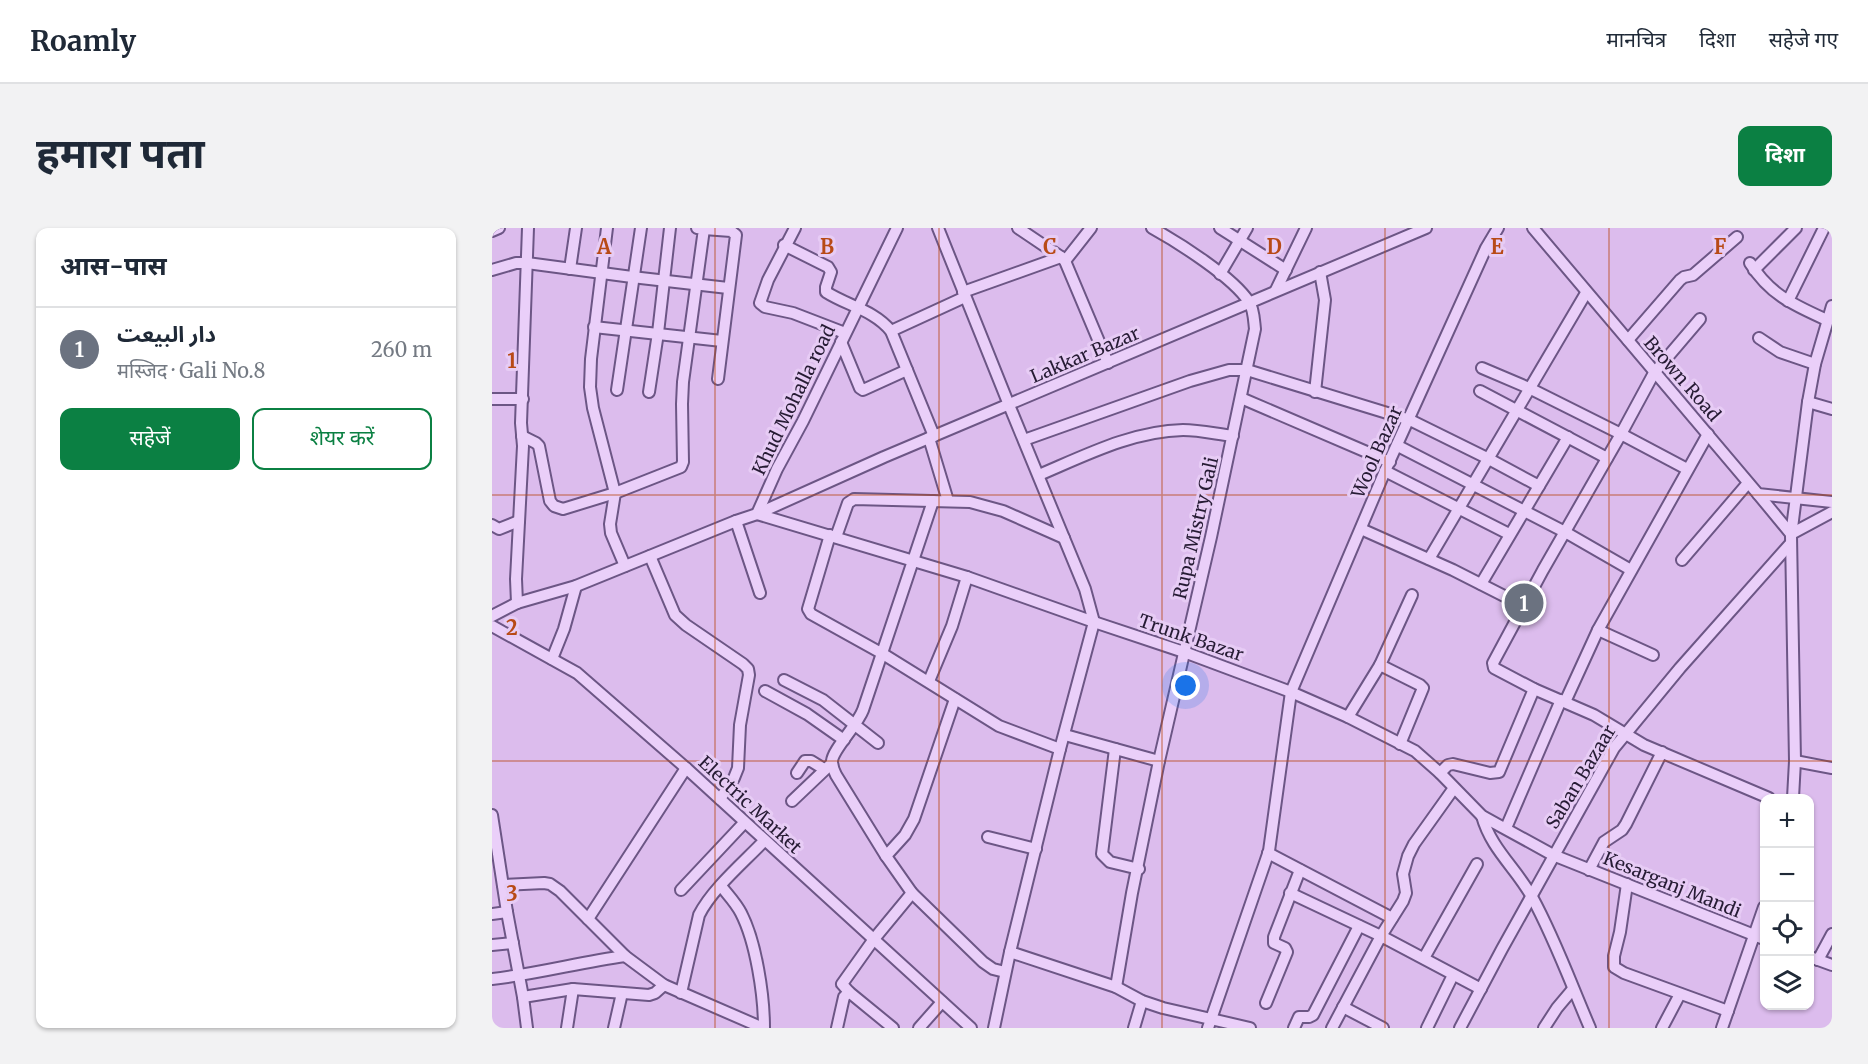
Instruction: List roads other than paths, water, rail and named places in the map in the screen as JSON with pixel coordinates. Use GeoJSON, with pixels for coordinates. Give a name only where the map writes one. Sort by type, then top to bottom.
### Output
{"type":"FeatureCollection","features":[{"type":"Feature","properties":{"kind":"street"},"geometry":{"type":"LineString","coordinates":[[492,231],[500,228]]}},
{"type":"Feature","properties":{"kind":"street"},"geometry":{"type":"LineString","coordinates":[[517,603],[528,228]]}},
{"type":"Feature","properties":{"kind":"street"},"geometry":{"type":"LineString","coordinates":[[570,269],[576,228]]}},
{"type":"Feature","properties":{"kind":"street"},"geometry":{"type":"LineString","coordinates":[[607,228],[594,327],[590,387],[593,408],[615,493],[610,528],[625,566]]}},
{"type":"Feature","properties":{"kind":"street"},"geometry":{"type":"LineString","coordinates":[[617,390],[641,228]]}},
{"type":"Feature","properties":{"kind":"street"},"geometry":{"type":"LineString","coordinates":[[649,392],[670,228]]}},
{"type":"Feature","properties":{"kind":"street"},"geometry":{"type":"LineString","coordinates":[[697,228],[731,231],[736,235],[718,379]]}},
{"type":"Feature","properties":{"kind":"street"},"geometry":{"type":"LineString","coordinates":[[795,228],[768,280],[761,304],[765,307],[793,313],[843,338],[860,388],[863,390],[907,370]]}},
{"type":"Feature","properties":{"kind":"street","name":"Khud Mohalla road"},"geometry":{"type":"LineString","coordinates":[[757,514],[777,469],[897,228]]}},
{"type":"Feature","properties":{"kind":"street"},"geometry":{"type":"LineString","coordinates":[[938,228],[1085,589],[1094,622],[1005,972],[994,1028]]}},
{"type":"Feature","properties":{"kind":"street"},"geometry":{"type":"LineString","coordinates":[[1018,228],[1063,259],[1108,363]]}},
{"type":"Feature","properties":{"kind":"street"},"geometry":{"type":"LineString","coordinates":[[891,331],[964,295],[1063,259],[1091,228]]}},
{"type":"Feature","properties":{"kind":"street"},"geometry":{"type":"LineString","coordinates":[[1152,228],[1231,281],[1250,303]]}},
{"type":"Feature","properties":{"kind":"street"},"geometry":{"type":"LineString","coordinates":[[1171,239],[1176,228]]}},
{"type":"Feature","properties":{"kind":"street"},"geometry":{"type":"LineString","coordinates":[[1220,228],[1286,270]]}},
{"type":"Feature","properties":{"kind":"street"},"geometry":{"type":"LineString","coordinates":[[1220,274],[1247,228]]}},
{"type":"Feature","properties":{"kind":"street"},"geometry":{"type":"LineString","coordinates":[[1276,290],[1306,228]]}},
{"type":"Feature","properties":{"kind":"street","name":"Lakkar Bazar"},"geometry":{"type":"LineString","coordinates":[[757,514],[932,437],[1426,228]]}},
{"type":"Feature","properties":{"kind":"street","name":"Wool Bazar"},"geometry":{"type":"LineString","coordinates":[[1210,1023],[1269,853],[1291,692],[1388,466],[1486,248],[1498,228]]}},
{"type":"Feature","properties":{"kind":"street","name":"Brown Road"},"geometry":{"type":"LineString","coordinates":[[1533,228],[1758,494],[1791,538]]}},
{"type":"Feature","properties":{"kind":"street"},"geometry":{"type":"LineString","coordinates":[[1796,228],[1752,266],[1770,288],[1788,301],[1827,320]]}},
{"type":"Feature","properties":{"kind":"street"},"geometry":{"type":"LineString","coordinates":[[522,436],[538,446],[552,504],[563,509],[615,493],[677,470],[682,465],[682,394],[704,229]]}},
{"type":"Feature","properties":{"kind":"street"},"geometry":{"type":"LineString","coordinates":[[1788,301],[1823,230]]}},
{"type":"Feature","properties":{"kind":"street"},"geometry":{"type":"LineString","coordinates":[[1628,340],[1680,280],[1693,275],[1737,237]]}},
{"type":"Feature","properties":{"kind":"street"},"geometry":{"type":"LineString","coordinates":[[784,246],[828,267],[831,272],[826,292],[880,320],[891,331],[932,437],[948,501]]}},
{"type":"Feature","properties":{"kind":"street"},"geometry":{"type":"LineString","coordinates":[[492,270],[528,262],[728,288]]}},
{"type":"Feature","properties":{"kind":"street"},"geometry":{"type":"LineString","coordinates":[[1315,392],[1325,300],[1320,272]]}},
{"type":"Feature","properties":{"kind":"street"},"geometry":{"type":"LineString","coordinates":[[1429,559],[1586,293]]}},
{"type":"Feature","properties":{"kind":"street","name":"Rupa Mistry Gali"},"geometry":{"type":"LineString","coordinates":[[1116,987],[1132,893],[1159,761],[1247,370],[1255,329],[1250,303]]}},
{"type":"Feature","properties":{"kind":"street"},"geometry":{"type":"LineString","coordinates":[[1793,794],[1795,761],[1791,538],[1808,402],[1815,364],[1832,306]]}},
{"type":"Feature","properties":{"kind":"street"},"geometry":{"type":"LineString","coordinates":[[1700,319],[1654,373],[1493,665],[1496,670],[1534,689],[1601,718],[1625,735],[1760,794]]}},
{"type":"Feature","properties":{"kind":"street"},"geometry":{"type":"LineString","coordinates":[[594,327],[722,341]]}},
{"type":"Feature","properties":{"kind":"street"},"geometry":{"type":"LineString","coordinates":[[1759,338],[1780,352],[1815,364]]}},
{"type":"Feature","properties":{"kind":"street"},"geometry":{"type":"LineString","coordinates":[[1482,368],[1529,388],[1687,469]]}},
{"type":"Feature","properties":{"kind":"street"},"geometry":{"type":"LineString","coordinates":[[1024,440],[1201,378],[1229,370],[1247,370],[1410,420],[1539,486]]}},
{"type":"Feature","properties":{"kind":"street"},"geometry":{"type":"LineString","coordinates":[[1480,391],[1607,458]]}},
{"type":"Feature","properties":{"kind":"street"},"geometry":{"type":"LineString","coordinates":[[1241,398],[1388,466],[1459,508],[1509,534]]}},
{"type":"Feature","properties":{"kind":"street"},"geometry":{"type":"LineString","coordinates":[[492,399],[523,399]]}},
{"type":"Feature","properties":{"kind":"street"},"geometry":{"type":"LineString","coordinates":[[1808,402],[1832,409]]}},
{"type":"Feature","properties":{"kind":"street"},"geometry":{"type":"LineString","coordinates":[[1039,475],[1144,435],[1184,430],[1233,436]]}},
{"type":"Feature","properties":{"kind":"street"},"geometry":{"type":"LineString","coordinates":[[1506,828],[1563,701],[1598,630],[1708,434]]}},
{"type":"Feature","properties":{"kind":"street"},"geometry":{"type":"LineString","coordinates":[[1481,584],[1568,437]]}},
{"type":"Feature","properties":{"kind":"street"},"geometry":{"type":"LineString","coordinates":[[1398,446],[1565,532],[1631,570]]}},
{"type":"Feature","properties":{"kind":"street"},"geometry":{"type":"LineString","coordinates":[[1682,560],[1748,483]]}},
{"type":"Feature","properties":{"kind":"street"},"geometry":{"type":"LineString","coordinates":[[1758,494],[1832,502]]}},
{"type":"Feature","properties":{"kind":"street"},"geometry":{"type":"LineString","coordinates":[[1060,749],[999,726],[929,681],[809,612],[808,609],[833,536],[848,502],[854,499],[970,502],[996,508],[1064,538]]}},
{"type":"Feature","properties":{"kind":"street"},"geometry":{"type":"LineString","coordinates":[[792,801],[828,766],[863,710],[933,501]]}},
{"type":"Feature","properties":{"kind":"street"},"geometry":{"type":"LineString","coordinates":[[1791,538],[1832,512]]}},
{"type":"Feature","properties":{"kind":"street"},"geometry":{"type":"LineString","coordinates":[[492,616],[517,603],[576,586],[736,520],[757,514]]}},
{"type":"Feature","properties":{"kind":"street","name":"Trunk Bazar"},"geometry":{"type":"LineString","coordinates":[[757,514],[967,576],[1291,692],[1348,717],[1424,758],[1482,816],[1553,855],[1577,865]]}},
{"type":"Feature","properties":{"kind":"street"},"geometry":{"type":"LineString","coordinates":[[736,520],[760,593]]}},
{"type":"Feature","properties":{"kind":"street"},"geometry":{"type":"LineString","coordinates":[[492,525],[499,529],[519,521]]}},
{"type":"Feature","properties":{"kind":"street"},"geometry":{"type":"LineString","coordinates":[[1360,529],[1429,559],[1524,606]]}},
{"type":"Feature","properties":{"kind":"street","name":"Saban Bazaar"},"geometry":{"type":"LineString","coordinates":[[1460,1028],[1610,754],[1791,538]]}},
{"type":"Feature","properties":{"kind":"street"},"geometry":{"type":"LineString","coordinates":[[650,556],[675,615],[748,669],[740,725],[738,768],[720,799]]}},
{"type":"Feature","properties":{"kind":"street"},"geometry":{"type":"LineString","coordinates":[[929,681],[952,626],[967,576]]}},
{"type":"Feature","properties":{"kind":"street"},"geometry":{"type":"LineString","coordinates":[[552,659],[564,629],[576,586]]}},
{"type":"Feature","properties":{"kind":"street"},"geometry":{"type":"LineString","coordinates":[[1348,717],[1380,665],[1412,595]]}},
{"type":"Feature","properties":{"kind":"street","name":"Electric Market"},"geometry":{"type":"LineString","coordinates":[[492,626],[578,674],[686,768],[971,1028]]}},
{"type":"Feature","properties":{"kind":"street"},"geometry":{"type":"LineString","coordinates":[[1598,630],[1653,655]]}},
{"type":"Feature","properties":{"kind":"street"},"geometry":{"type":"LineString","coordinates":[[1380,665],[1423,688],[1400,744]]}},
{"type":"Feature","properties":{"kind":"street"},"geometry":{"type":"LineString","coordinates":[[784,680],[823,700],[878,743]]}},
{"type":"Feature","properties":{"kind":"street"},"geometry":{"type":"LineString","coordinates":[[1440,773],[1448,765],[1453,764],[1490,773],[1499,772],[1534,689]]}},
{"type":"Feature","properties":{"kind":"street"},"geometry":{"type":"LineString","coordinates":[[765,691],[807,714],[844,740]]}},
{"type":"Feature","properties":{"kind":"street"},"geometry":{"type":"LineString","coordinates":[[886,856],[902,839],[914,819],[955,699]]}},
{"type":"Feature","properties":{"kind":"street"},"geometry":{"type":"LineString","coordinates":[[1065,735],[1159,761]]}},
{"type":"Feature","properties":{"kind":"street"},"geometry":{"type":"LineString","coordinates":[[1115,749],[1102,854],[1110,862],[1138,869]]}},
{"type":"Feature","properties":{"kind":"street"},"geometry":{"type":"LineString","coordinates":[[1589,870],[1604,842],[1626,824],[1662,752]]}},
{"type":"Feature","properties":{"kind":"street"},"geometry":{"type":"LineString","coordinates":[[797,773],[805,761],[811,760],[828,766],[912,893],[983,962],[993,969],[1005,972]]}},
{"type":"Feature","properties":{"kind":"street"},"geometry":{"type":"LineString","coordinates":[[1795,761],[1832,768]]}},
{"type":"Feature","properties":{"kind":"street"},"geometry":{"type":"LineString","coordinates":[[588,919],[686,768]]}},
{"type":"Feature","properties":{"kind":"street"},"geometry":{"type":"LineString","coordinates":[[1332,1028],[1381,936],[1405,898],[1403,874],[1414,844],[1454,788]]}},
{"type":"Feature","properties":{"kind":"street"},"geometry":{"type":"LineString","coordinates":[[492,815],[527,1028]]}},
{"type":"Feature","properties":{"kind":"street"},"geometry":{"type":"LineString","coordinates":[[1482,816],[1489,836],[1532,896],[1574,989],[1585,1026]]}},
{"type":"Feature","properties":{"kind":"street"},"geometry":{"type":"LineString","coordinates":[[681,890],[744,822]]}},
{"type":"Feature","properties":{"kind":"street"},"geometry":{"type":"LineString","coordinates":[[988,837],[1036,849]]}},
{"type":"Feature","properties":{"kind":"street"},"geometry":{"type":"LineString","coordinates":[[681,993],[699,915],[705,904],[764,841]]}},
{"type":"Feature","properties":{"kind":"street"},"geometry":{"type":"LineString","coordinates":[[1269,853],[1392,918]]}},
{"type":"Feature","properties":{"kind":"street"},"geometry":{"type":"LineString","coordinates":[[1424,958],[1477,864]]}},
{"type":"Feature","properties":{"kind":"street","name":"Kesarganj Mandi"},"geometry":{"type":"LineString","coordinates":[[1577,865],[1760,937]]}},
{"type":"Feature","properties":{"kind":"street"},"geometry":{"type":"LineString","coordinates":[[1266,1003],[1287,952],[1273,940],[1300,870]]}},
{"type":"Feature","properties":{"kind":"street"},"geometry":{"type":"LineString","coordinates":[[503,885],[549,884],[560,891],[625,956],[664,985],[764,1028],[761,985],[745,924],[737,907],[721,886]]}},
{"type":"Feature","properties":{"kind":"street"},"geometry":{"type":"LineString","coordinates":[[1627,884],[1614,967],[1624,974],[1728,1011]]}},
{"type":"Feature","properties":{"kind":"street"},"geometry":{"type":"LineString","coordinates":[[893,1028],[842,984],[874,939],[912,893]]}},
{"type":"Feature","properties":{"kind":"street"},"geometry":{"type":"LineString","coordinates":[[1290,893],[1381,936],[1481,989]]}},
{"type":"Feature","properties":{"kind":"street"},"geometry":{"type":"LineString","coordinates":[[492,914],[507,912]]}},
{"type":"Feature","properties":{"kind":"street"},"geometry":{"type":"LineString","coordinates":[[1294,1028],[1299,1017],[1313,1015],[1359,926]]}},
{"type":"Feature","properties":{"kind":"street"},"geometry":{"type":"LineString","coordinates":[[1832,934],[1814,958],[1832,965]]}},
{"type":"Feature","properties":{"kind":"street"},"geometry":{"type":"LineString","coordinates":[[1722,1028],[1760,937]]}},
{"type":"Feature","properties":{"kind":"street"},"geometry":{"type":"LineString","coordinates":[[492,945],[513,943]]}},
{"type":"Feature","properties":{"kind":"street"},"geometry":{"type":"LineString","coordinates":[[1010,952],[1116,987],[1142,1001],[1210,1023],[1250,1028]]}},
{"type":"Feature","properties":{"kind":"street"},"geometry":{"type":"LineString","coordinates":[[492,979],[625,956]]}},
{"type":"Feature","properties":{"kind":"street"},"geometry":{"type":"LineString","coordinates":[[1427,1028],[1454,975]]}},
{"type":"Feature","properties":{"kind":"street"},"geometry":{"type":"LineString","coordinates":[[523,997],[573,989],[652,995],[664,985]]}},
{"type":"Feature","properties":{"kind":"street"},"geometry":{"type":"LineString","coordinates":[[567,1028],[573,989]]}},
{"type":"Feature","properties":{"kind":"street"},"geometry":{"type":"LineString","coordinates":[[1544,1028],[1574,989]]}},
{"type":"Feature","properties":{"kind":"street"},"geometry":{"type":"LineString","coordinates":[[837,1028],[844,996],[849,992]]}},
{"type":"Feature","properties":{"kind":"street"},"geometry":{"type":"LineString","coordinates":[[614,1028],[622,993]]}},
{"type":"Feature","properties":{"kind":"street"},"geometry":{"type":"LineString","coordinates":[[1662,1028],[1680,994]]}},
{"type":"Feature","properties":{"kind":"street"},"geometry":{"type":"LineString","coordinates":[[1134,1028],[1142,1001]]}},
{"type":"Feature","properties":{"kind":"street"},"geometry":{"type":"LineString","coordinates":[[920,1028],[942,1002]]}},
{"type":"Feature","properties":{"kind":"street"},"geometry":{"type":"LineString","coordinates":[[1343,1007],[1383,1028]]}},
{"type":"Feature","properties":{"kind":"place","name":"دار البیعت"},"geometry":{"type":"Point","coordinates":[1524,603]}}]}
